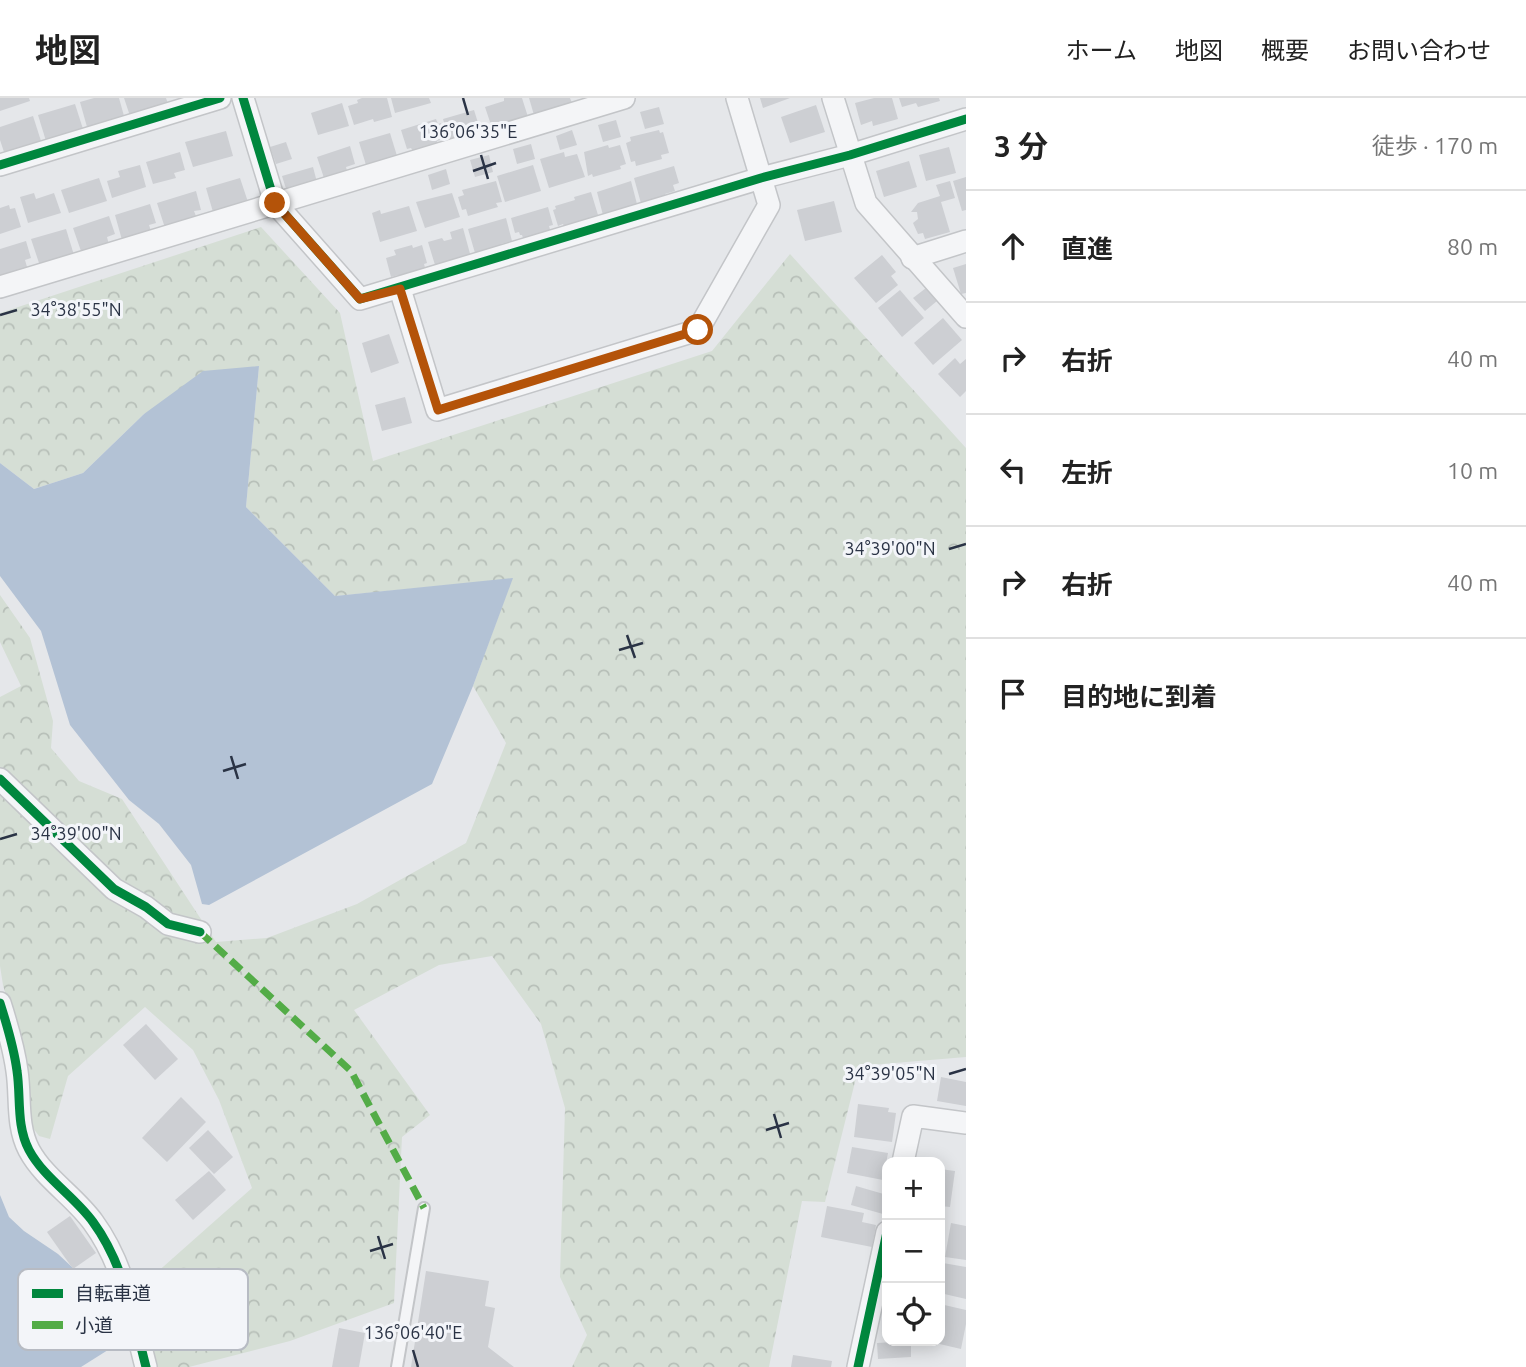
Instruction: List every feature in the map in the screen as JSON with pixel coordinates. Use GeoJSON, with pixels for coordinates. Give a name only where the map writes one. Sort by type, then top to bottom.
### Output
{"type":"FeatureCollection","features":[{"type":"Feature","properties":{"kind":"street"},"geometry":{"type":"LineString","coordinates":[[0,165],[220,98]]}},
{"type":"Feature","properties":{"kind":"street"},"geometry":{"type":"LineString","coordinates":[[243,98],[275,203],[360,299],[966,119]]}},
{"type":"Feature","properties":{"kind":"street"},"geometry":{"type":"LineString","coordinates":[[0,287],[624,98]]}},
{"type":"Feature","properties":{"kind":"street"},"geometry":{"type":"LineString","coordinates":[[400,289],[438,410],[698,330],[769,205],[737,98]]}},
{"type":"Feature","properties":{"kind":"street"},"geometry":{"type":"LineString","coordinates":[[833,98],[866,202],[966,317]]}},
{"type":"Feature","properties":{"kind":"street"},"geometry":{"type":"LineString","coordinates":[[912,258],[966,241]]}},
{"type":"Feature","properties":{"kind":"street"},"geometry":{"type":"LineString","coordinates":[[0,779],[114,889],[146,907],[168,924],[200,932]]}},
{"type":"Feature","properties":{"kind":"street"},"geometry":{"type":"LineString","coordinates":[[0,1003],[16,1061],[20,1122],[28,1147],[38,1163],[92,1221],[107,1245],[117,1269]]}},
{"type":"Feature","properties":{"kind":"street"},"geometry":{"type":"LineString","coordinates":[[904,1157],[913,1116],[966,1122]]}},
{"type":"Feature","properties":{"kind":"street"},"geometry":{"type":"LineString","coordinates":[[858,1367],[882,1255]]}},
{"type":"Feature","properties":{"kind":"street"},"geometry":{"type":"LineString","coordinates":[[141,1350],[146,1367]]}},
{"type":"Feature","properties":{"kind":"lane"},"geometry":{"type":"LineString","coordinates":[[397,1367],[424,1208]]}},
{"type":"Feature","properties":{"kind":"green space"},"geometry":{"type":"Polygon","coordinates":[[[261,227],[340,313],[373,461],[712,351],[790,254],[966,448],[966,1057],[859,1066],[825,1202],[802,1201],[769,1367],[572,1367],[587,1335],[560,1277],[565,1108],[541,1024],[492,956],[439,965],[354,1010],[430,1115],[402,1137],[394,1303],[290,1341],[189,1367],[155,1367],[151,1350],[248,1350],[248,1269],[161,1269],[252,1188],[219,1100],[193,1050],[145,1007],[68,1076],[50,1139],[39,1136],[27,1120],[26,1065],[0,966],[0,697],[21,686],[0,642],[0,595],[30,638],[53,721],[51,748],[79,781],[122,799],[216,942],[267,938],[357,904],[466,843],[506,743],[473,686],[512,579],[335,596],[246,507],[259,366],[144,414],[83,473],[34,489],[0,463],[0,313],[261,227]]]}},
{"type":"Feature","properties":{"kind":"water"},"geometry":{"type":"Polygon","coordinates":[[[259,366],[246,507],[335,596],[513,578],[473,686],[432,784],[209,905],[202,904],[191,865],[159,824],[129,800],[70,725],[41,631],[0,576],[0,463],[34,489],[83,473],[144,414],[203,371],[259,366]]]}},
{"type":"Feature","properties":{"kind":"water"},"geometry":{"type":"Polygon","coordinates":[[[0,1195],[9,1217],[74,1269],[18,1269],[18,1350],[108,1350],[81,1367],[0,1367],[0,1195]]]}},
{"type":"Feature","properties":{"kind":"building"},"geometry":{"type":"Polygon","coordinates":[[[0,98],[29,98],[30,101],[0,111],[0,98]]]}},
{"type":"Feature","properties":{"kind":"building"},"geometry":{"type":"Polygon","coordinates":[[[94,98],[119,98],[124,116],[87,127],[80,102],[94,98]]]}},
{"type":"Feature","properties":{"kind":"building"},"geometry":{"type":"Polygon","coordinates":[[[124,98],[166,98],[168,104],[130,116],[124,98]]]}},
{"type":"Feature","properties":{"kind":"building"},"geometry":{"type":"Polygon","coordinates":[[[387,98],[392,117],[354,125],[348,106],[358,103],[357,100],[387,98]]]}},
{"type":"Feature","properties":{"kind":"building"},"geometry":{"type":"Polygon","coordinates":[[[391,98],[429,98],[431,103],[395,113],[391,98]]]}},
{"type":"Feature","properties":{"kind":"building"},"geometry":{"type":"Polygon","coordinates":[[[504,98],[522,98],[528,117],[492,128],[485,107],[504,101],[504,98]]]}},
{"type":"Feature","properties":{"kind":"building"},"geometry":{"type":"Polygon","coordinates":[[[529,98],[570,98],[572,103],[534,115],[529,98]]]}},
{"type":"Feature","properties":{"kind":"building"},"geometry":{"type":"Polygon","coordinates":[[[760,98],[790,98],[763,108],[760,98]]]}},
{"type":"Feature","properties":{"kind":"building"},"geometry":{"type":"Polygon","coordinates":[[[874,98],[892,98],[898,119],[873,126],[872,121],[861,125],[855,103],[874,98]]]}},
{"type":"Feature","properties":{"kind":"building"},"geometry":{"type":"Polygon","coordinates":[[[899,98],[939,98],[940,101],[918,107],[916,103],[902,107],[899,98]]]}},
{"type":"Feature","properties":{"kind":"building"},"geometry":{"type":"Polygon","coordinates":[[[342,103],[349,126],[318,135],[311,113],[342,103]]]}},
{"type":"Feature","properties":{"kind":"building"},"geometry":{"type":"Polygon","coordinates":[[[75,104],[83,129],[46,141],[38,115],[75,104]]]}},
{"type":"Feature","properties":{"kind":"building"},"geometry":{"type":"Polygon","coordinates":[[[816,105],[825,132],[790,143],[781,117],[816,105]]]}},
{"type":"Feature","properties":{"kind":"building"},"geometry":{"type":"Polygon","coordinates":[[[659,107],[664,124],[645,129],[640,112],[659,107]]]}},
{"type":"Feature","properties":{"kind":"building"},"geometry":{"type":"Polygon","coordinates":[[[474,110],[479,126],[472,128],[473,133],[449,140],[443,119],[474,110]]]}},
{"type":"Feature","properties":{"kind":"building"},"geometry":{"type":"Polygon","coordinates":[[[33,116],[41,141],[4,152],[0,127],[33,116]]]}},
{"type":"Feature","properties":{"kind":"building"},"geometry":{"type":"Polygon","coordinates":[[[436,119],[438,124],[441,123],[446,138],[437,141],[439,148],[425,152],[423,147],[413,151],[411,148],[407,149],[401,130],[436,119]]]}},
{"type":"Feature","properties":{"kind":"building"},"geometry":{"type":"Polygon","coordinates":[[[616,120],[621,137],[603,142],[598,125],[616,120]]]}},
{"type":"Feature","properties":{"kind":"building"},"geometry":{"type":"Polygon","coordinates":[[[572,130],[577,145],[560,150],[556,136],[572,130]]]}},
{"type":"Feature","properties":{"kind":"building"},"geometry":{"type":"Polygon","coordinates":[[[659,130],[660,133],[663,132],[669,153],[661,155],[662,159],[636,166],[635,161],[631,162],[626,143],[631,141],[630,137],[659,130]]]}},
{"type":"Feature","properties":{"kind":"building"},"geometry":{"type":"Polygon","coordinates":[[[226,131],[233,156],[193,167],[185,142],[226,131]]]}},
{"type":"Feature","properties":{"kind":"building"},"geometry":{"type":"Polygon","coordinates":[[[390,133],[397,156],[366,165],[359,142],[390,133]]]}},
{"type":"Feature","properties":{"kind":"building"},"geometry":{"type":"Polygon","coordinates":[[[286,142],[292,159],[276,164],[270,147],[286,142]]]}},
{"type":"Feature","properties":{"kind":"building"},"geometry":{"type":"Polygon","coordinates":[[[531,144],[535,159],[517,164],[513,149],[531,144]]]}},
{"type":"Feature","properties":{"kind":"building"},"geometry":{"type":"Polygon","coordinates":[[[608,145],[609,148],[620,145],[626,164],[620,166],[621,169],[588,176],[584,152],[608,145]]]}},
{"type":"Feature","properties":{"kind":"building"},"geometry":{"type":"Polygon","coordinates":[[[350,146],[355,164],[346,167],[347,171],[324,178],[317,157],[350,146]]]}},
{"type":"Feature","properties":{"kind":"building"},"geometry":{"type":"Polygon","coordinates":[[[949,147],[956,173],[926,181],[919,155],[949,147]]]}},
{"type":"Feature","properties":{"kind":"building"},"geometry":{"type":"Polygon","coordinates":[[[180,152],[185,170],[174,173],[176,178],[153,184],[146,162],[180,152]]]}},
{"type":"Feature","properties":{"kind":"building"},"geometry":{"type":"Polygon","coordinates":[[[564,152],[565,157],[577,154],[585,177],[549,188],[540,159],[564,152]]]}},
{"type":"Feature","properties":{"kind":"building"},"geometry":{"type":"Polygon","coordinates":[[[489,155],[493,172],[475,177],[470,160],[489,155]]]}},
{"type":"Feature","properties":{"kind":"building"},"geometry":{"type":"Polygon","coordinates":[[[909,161],[917,187],[884,197],[876,171],[909,161]]]}},
{"type":"Feature","properties":{"kind":"building"},"geometry":{"type":"Polygon","coordinates":[[[140,165],[146,187],[112,198],[107,181],[120,177],[118,171],[140,165]]]}},
{"type":"Feature","properties":{"kind":"building"},"geometry":{"type":"Polygon","coordinates":[[[533,165],[541,191],[505,202],[497,176],[533,165]]]}},
{"type":"Feature","properties":{"kind":"building"},"geometry":{"type":"Polygon","coordinates":[[[674,166],[679,183],[673,185],[675,191],[665,194],[667,199],[642,207],[634,178],[674,166]]]}},
{"type":"Feature","properties":{"kind":"building"},"geometry":{"type":"Polygon","coordinates":[[[313,167],[318,186],[288,195],[282,176],[313,167]]]}},
{"type":"Feature","properties":{"kind":"building"},"geometry":{"type":"Polygon","coordinates":[[[446,169],[450,184],[432,190],[428,175],[446,169]]]}},
{"type":"Feature","properties":{"kind":"building"},"geometry":{"type":"Polygon","coordinates":[[[966,177],[966,210],[962,211],[953,181],[966,177]]]}},
{"type":"Feature","properties":{"kind":"building"},"geometry":{"type":"Polygon","coordinates":[[[99,178],[107,201],[69,213],[61,190],[99,178]]]}},
{"type":"Feature","properties":{"kind":"building"},"geometry":{"type":"Polygon","coordinates":[[[240,178],[248,202],[213,212],[206,188],[240,178]]]}},
{"type":"Feature","properties":{"kind":"building"},"geometry":{"type":"Polygon","coordinates":[[[496,181],[502,202],[496,203],[498,207],[468,216],[466,209],[462,210],[458,197],[464,195],[462,190],[496,181]]]}},
{"type":"Feature","properties":{"kind":"building"},"geometry":{"type":"Polygon","coordinates":[[[631,181],[637,204],[634,205],[635,210],[604,219],[597,192],[631,181]]]}},
{"type":"Feature","properties":{"kind":"building"},"geometry":{"type":"Polygon","coordinates":[[[950,181],[955,198],[941,202],[950,232],[925,239],[923,233],[918,234],[913,223],[918,219],[917,212],[911,212],[918,203],[940,196],[936,185],[950,181]]]}},
{"type":"Feature","properties":{"kind":"building"},"geometry":{"type":"Polygon","coordinates":[[[196,191],[201,210],[194,211],[197,219],[165,228],[157,203],[196,191]]]}},
{"type":"Feature","properties":{"kind":"building"},"geometry":{"type":"Polygon","coordinates":[[[591,192],[598,215],[595,216],[597,222],[566,231],[563,224],[558,226],[553,210],[556,209],[555,206],[591,192]]]}},
{"type":"Feature","properties":{"kind":"building"},"geometry":{"type":"Polygon","coordinates":[[[34,193],[36,199],[54,193],[61,213],[28,223],[20,197],[34,193]]]}},
{"type":"Feature","properties":{"kind":"building"},"geometry":{"type":"Polygon","coordinates":[[[452,193],[460,217],[425,228],[416,202],[452,193]]]}},
{"type":"Feature","properties":{"kind":"building"},"geometry":{"type":"Polygon","coordinates":[[[834,201],[842,232],[805,241],[797,210],[834,201]]]}},
{"type":"Feature","properties":{"kind":"building"},"geometry":{"type":"Polygon","coordinates":[[[150,204],[156,223],[149,225],[151,231],[122,240],[115,215],[150,204]]]}},
{"type":"Feature","properties":{"kind":"building"},"geometry":{"type":"Polygon","coordinates":[[[9,205],[10,209],[15,208],[21,227],[0,234],[0,208],[9,205]]]}},
{"type":"Feature","properties":{"kind":"building"},"geometry":{"type":"Polygon","coordinates":[[[409,206],[417,231],[380,242],[372,213],[380,210],[381,214],[409,206]]]}},
{"type":"Feature","properties":{"kind":"building"},"geometry":{"type":"Polygon","coordinates":[[[548,207],[553,225],[549,226],[551,233],[524,241],[519,232],[515,233],[511,218],[548,207]]]}},
{"type":"Feature","properties":{"kind":"building"},"geometry":{"type":"Polygon","coordinates":[[[109,216],[115,234],[107,237],[109,245],[82,254],[73,228],[109,216]]]}},
{"type":"Feature","properties":{"kind":"building"},"geometry":{"type":"Polygon","coordinates":[[[506,218],[512,241],[501,244],[502,249],[480,256],[479,252],[475,253],[468,229],[506,218]]]}},
{"type":"Feature","properties":{"kind":"building"},"geometry":{"type":"Polygon","coordinates":[[[463,228],[472,261],[435,265],[428,242],[442,238],[444,241],[452,239],[450,232],[463,228]]]}},
{"type":"Feature","properties":{"kind":"building"},"geometry":{"type":"Polygon","coordinates":[[[66,229],[74,255],[40,266],[31,239],[66,229]]]}},
{"type":"Feature","properties":{"kind":"building"},"geometry":{"type":"Polygon","coordinates":[[[26,241],[31,258],[25,260],[27,267],[0,276],[0,249],[26,241]]]}},
{"type":"Feature","properties":{"kind":"building"},"geometry":{"type":"Polygon","coordinates":[[[412,245],[413,248],[422,245],[427,263],[424,264],[426,271],[399,279],[398,275],[391,277],[386,258],[396,255],[394,250],[412,245]]]}},
{"type":"Feature","properties":{"kind":"building"},"geometry":{"type":"Polygon","coordinates":[[[882,255],[896,272],[891,276],[898,285],[876,303],[854,278],[882,255]]]}},
{"type":"Feature","properties":{"kind":"building"},"geometry":{"type":"Polygon","coordinates":[[[966,264],[966,293],[961,294],[953,268],[966,264]]]}},
{"type":"Feature","properties":{"kind":"building"},"geometry":{"type":"Polygon","coordinates":[[[926,288],[937,301],[925,311],[913,298],[926,288]]]}},
{"type":"Feature","properties":{"kind":"building"},"geometry":{"type":"Polygon","coordinates":[[[900,290],[924,318],[902,337],[878,308],[900,290]]]}},
{"type":"Feature","properties":{"kind":"building"},"geometry":{"type":"Polygon","coordinates":[[[943,318],[962,340],[933,365],[914,343],[943,318]]]}},
{"type":"Feature","properties":{"kind":"building"},"geometry":{"type":"Polygon","coordinates":[[[389,334],[399,363],[371,373],[362,343],[389,334]]]}},
{"type":"Feature","properties":{"kind":"building"},"geometry":{"type":"Polygon","coordinates":[[[955,358],[960,364],[966,359],[966,391],[960,397],[938,374],[955,358]]]}},
{"type":"Feature","properties":{"kind":"building"},"geometry":{"type":"Polygon","coordinates":[[[405,397],[412,423],[382,431],[375,405],[405,397]]]}},
{"type":"Feature","properties":{"kind":"building"},"geometry":{"type":"Polygon","coordinates":[[[146,1024],[178,1059],[155,1080],[123,1045],[146,1024]]]}},
{"type":"Feature","properties":{"kind":"building"},"geometry":{"type":"Polygon","coordinates":[[[941,1077],[966,1082],[966,1106],[937,1101],[941,1077]]]}},
{"type":"Feature","properties":{"kind":"building"},"geometry":{"type":"Polygon","coordinates":[[[181,1097],[206,1122],[167,1162],[142,1138],[181,1097]]]}},
{"type":"Feature","properties":{"kind":"building"},"geometry":{"type":"Polygon","coordinates":[[[858,1104],[889,1108],[888,1112],[896,1113],[892,1142],[854,1137],[858,1104]]]}},
{"type":"Feature","properties":{"kind":"building"},"geometry":{"type":"Polygon","coordinates":[[[208,1130],[233,1157],[214,1174],[189,1148],[208,1130]]]}},
{"type":"Feature","properties":{"kind":"building"},"geometry":{"type":"Polygon","coordinates":[[[852,1147],[888,1153],[887,1157],[882,1157],[882,1180],[847,1173],[852,1147]]]}},
{"type":"Feature","properties":{"kind":"building"},"geometry":{"type":"Polygon","coordinates":[[[945,1170],[955,1171],[950,1207],[945,1206],[945,1170]]]}},
{"type":"Feature","properties":{"kind":"building"},"geometry":{"type":"Polygon","coordinates":[[[209,1171],[226,1190],[193,1220],[175,1200],[209,1171]]]}},
{"type":"Feature","properties":{"kind":"building"},"geometry":{"type":"Polygon","coordinates":[[[856,1186],[882,1194],[882,1214],[851,1205],[856,1186]]]}},
{"type":"Feature","properties":{"kind":"building"},"geometry":{"type":"Polygon","coordinates":[[[827,1206],[864,1213],[862,1222],[876,1225],[872,1247],[821,1237],[827,1206]]]}},
{"type":"Feature","properties":{"kind":"building"},"geometry":{"type":"Polygon","coordinates":[[[70,1216],[96,1253],[73,1269],[47,1232],[70,1216]]]}},
{"type":"Feature","properties":{"kind":"building"},"geometry":{"type":"Polygon","coordinates":[[[951,1223],[966,1226],[966,1260],[945,1257],[951,1223]]]}},
{"type":"Feature","properties":{"kind":"building"},"geometry":{"type":"Polygon","coordinates":[[[945,1263],[966,1267],[966,1299],[945,1294],[945,1263]]]}},
{"type":"Feature","properties":{"kind":"building"},"geometry":{"type":"Polygon","coordinates":[[[426,1271],[489,1281],[485,1306],[495,1308],[488,1347],[514,1367],[411,1367],[426,1271]]]}},
{"type":"Feature","properties":{"kind":"building"},"geometry":{"type":"Polygon","coordinates":[[[945,1305],[966,1310],[961,1349],[945,1345],[945,1305]]]}},
{"type":"Feature","properties":{"kind":"building"},"geometry":{"type":"Polygon","coordinates":[[[339,1328],[365,1333],[359,1367],[332,1367],[339,1328]]]}},
{"type":"Feature","properties":{"kind":"building"},"geometry":{"type":"Polygon","coordinates":[[[877,1343],[882,1343],[882,1346],[911,1346],[911,1357],[878,1359],[877,1343]]]}},
{"type":"Feature","properties":{"kind":"building"},"geometry":{"type":"Polygon","coordinates":[[[793,1355],[832,1361],[831,1367],[791,1367],[793,1355]]]}},
{"type":"Feature","properties":{"kind":"marked path"},"geometry":{"type":"LineString","coordinates":[[200,932],[351,1071],[424,1208]]}},
{"type":"Feature","properties":{"kind":"cycle path"},"geometry":{"type":"LineString","coordinates":[[0,165],[220,98]]}},
{"type":"Feature","properties":{"kind":"cycle path"},"geometry":{"type":"LineString","coordinates":[[243,98],[275,203],[360,299],[966,119]]}},
{"type":"Feature","properties":{"kind":"cycle path"},"geometry":{"type":"LineString","coordinates":[[0,779],[114,889],[146,907],[168,924],[200,932]]}},
{"type":"Feature","properties":{"kind":"cycle path"},"geometry":{"type":"LineString","coordinates":[[0,1003],[16,1062],[22,1131],[29,1150],[35,1160],[93,1222],[118,1269]]}},
{"type":"Feature","properties":{"kind":"cycle path"},"geometry":{"type":"LineString","coordinates":[[858,1367],[882,1255]]}},
{"type":"Feature","properties":{"kind":"cycle path"},"geometry":{"type":"LineString","coordinates":[[142,1350],[146,1367]]}},
{"type":"Feature","properties":{"kind":"route"},"geometry":{"type":"LineString","coordinates":[[275,203],[360,299],[400,289],[438,410],[698,330]]}}]}
